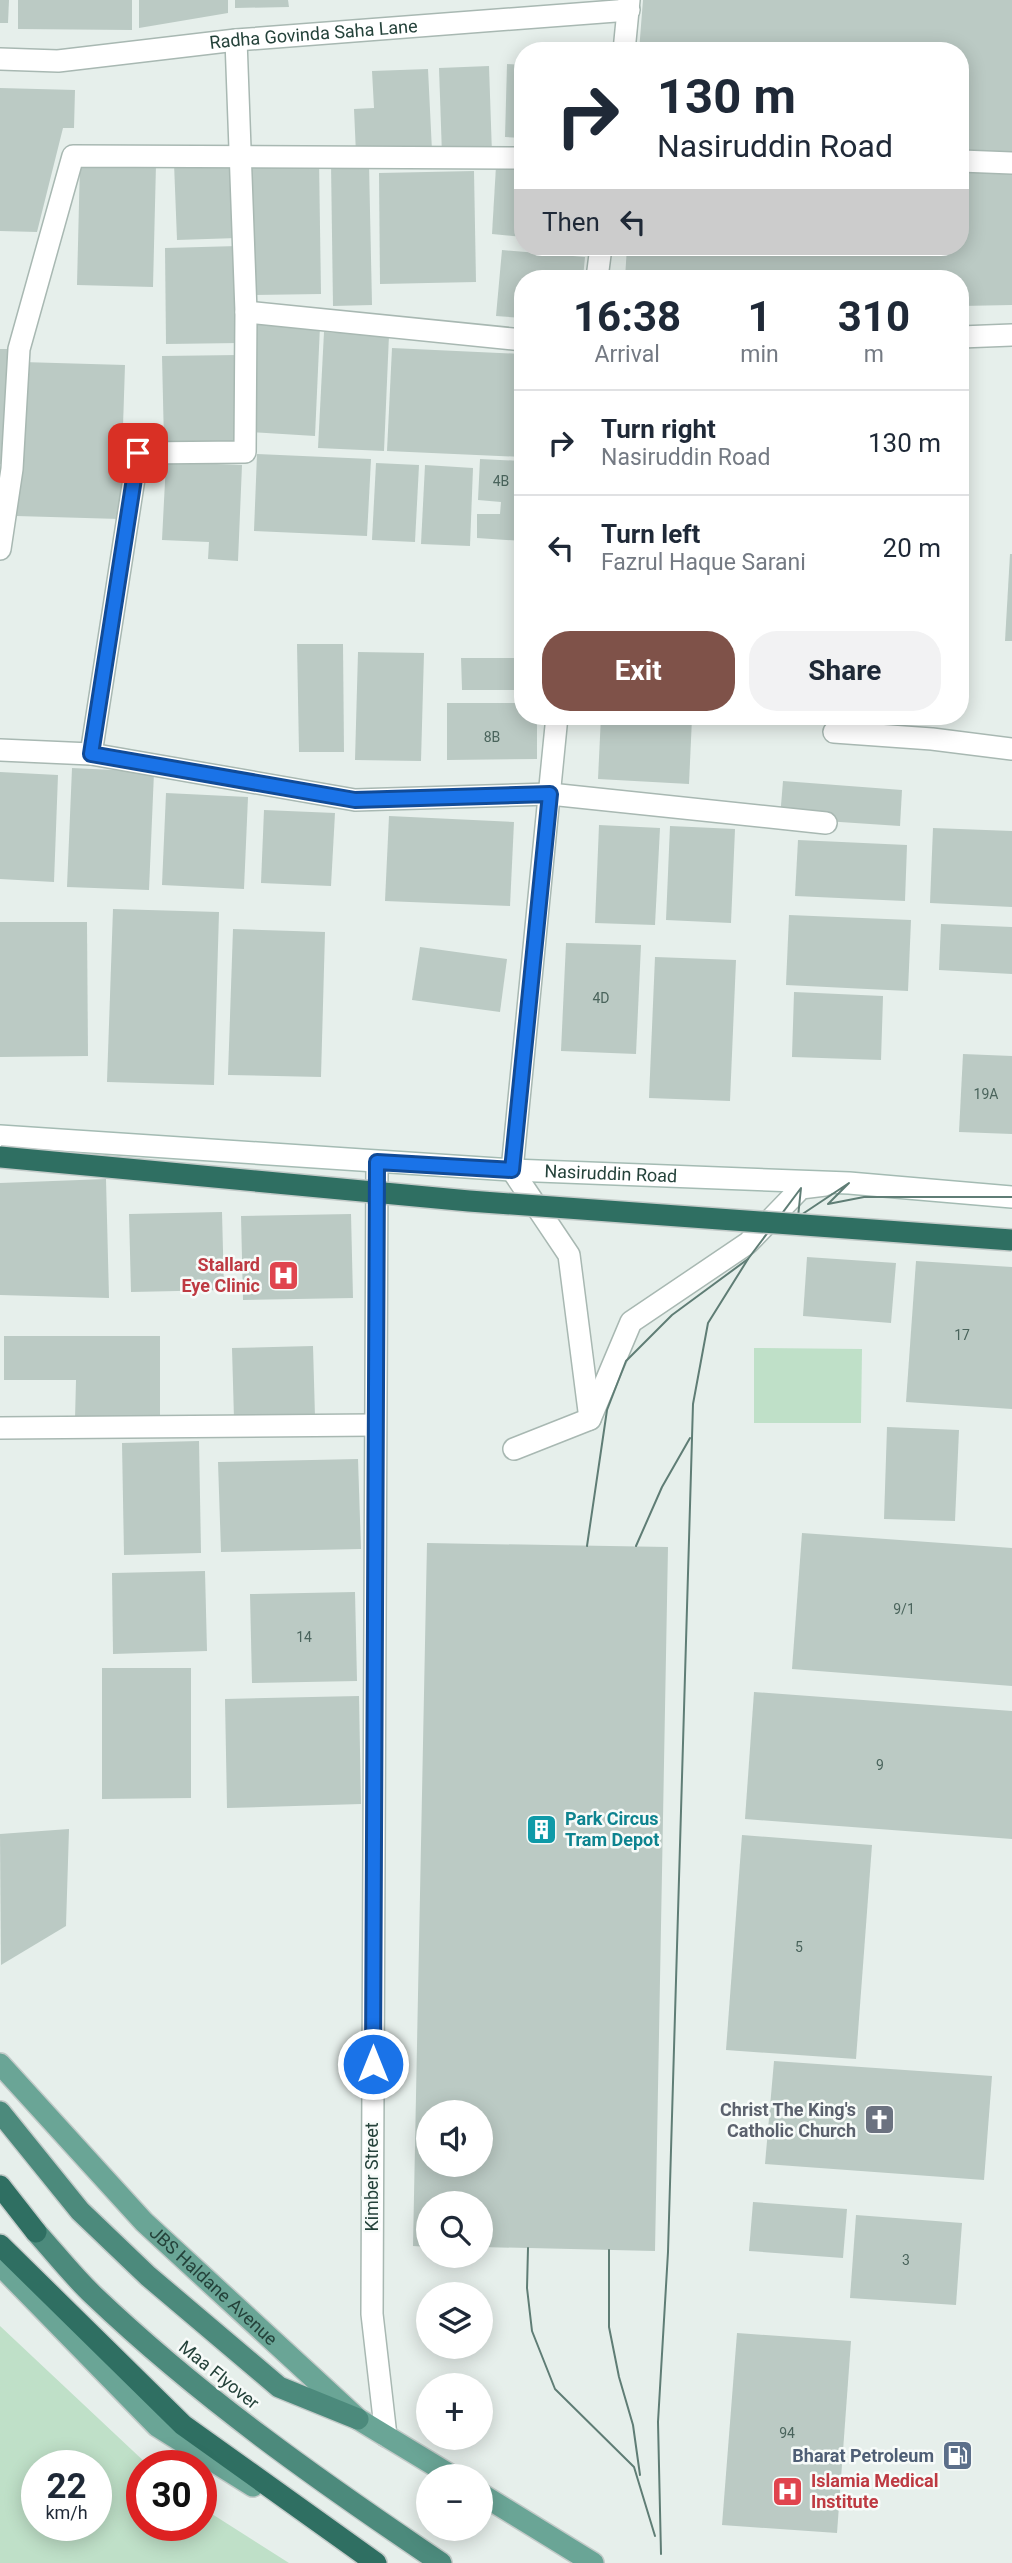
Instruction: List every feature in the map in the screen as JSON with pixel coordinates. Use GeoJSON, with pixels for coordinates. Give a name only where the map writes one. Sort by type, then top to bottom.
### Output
{"type":"FeatureCollection","features":[{"type":"Feature","properties":{"kind":"highway"},"geometry":{"type":"LineString","coordinates":[[0,1157],[469,1201],[1012,1240]]}},
{"type":"Feature","properties":{"kind":"highway","name":"Maa Flyover"},"geometry":{"type":"LineString","coordinates":[[0,2112],[80,2211],[148,2276],[279,2386],[358,2419]]}},
{"type":"Feature","properties":{"kind":"highway","name":"Maa Flyover"},"geometry":{"type":"LineString","coordinates":[[0,2186],[36,2232],[91,2293],[180,2375],[316,2479],[441,2563]]}},
{"type":"Feature","properties":{"kind":"highway"},"geometry":{"type":"LineString","coordinates":[[0,2245],[183,2425],[376,2563]]}},
{"type":"Feature","properties":{"kind":"main road","name":"JBS Haldane Avenue"},"geometry":{"type":"LineString","coordinates":[[0,2064],[144,2222],[358,2419],[432,2464]]}},
{"type":"Feature","properties":{"kind":"main road"},"geometry":{"type":"LineString","coordinates":[[0,2264],[157,2426],[274,2499],[364,2563]]}},
{"type":"Feature","properties":{"kind":"main road"},"geometry":{"type":"LineString","coordinates":[[493,2501],[593,2563]]}},
{"type":"Feature","properties":{"kind":"street","name":"Radha Govinda Saha Lane"},"geometry":{"type":"LineString","coordinates":[[0,59],[58,61],[236,40],[629,5]]}},
{"type":"Feature","properties":{"kind":"street"},"geometry":{"type":"LineString","coordinates":[[625,42],[629,5]]}},
{"type":"Feature","properties":{"kind":"street"},"geometry":{"type":"LineString","coordinates":[[91,754],[138,453],[245,452],[246,312],[236,40]]}},
{"type":"Feature","properties":{"kind":"street"},"geometry":{"type":"LineString","coordinates":[[0,549],[12,469],[9,348],[73,156],[514,158]]}},
{"type":"Feature","properties":{"kind":"street"},"geometry":{"type":"LineString","coordinates":[[969,161],[1012,163]]}},
{"type":"Feature","properties":{"kind":"street"},"geometry":{"type":"LineString","coordinates":[[246,312],[514,339]]}},
{"type":"Feature","properties":{"kind":"street"},"geometry":{"type":"LineString","coordinates":[[969,337],[1012,335]]}},
{"type":"Feature","properties":{"kind":"street"},"geometry":{"type":"LineString","coordinates":[[555,725],[512,1170],[569,1255],[590,1419]]}},
{"type":"Feature","properties":{"kind":"street"},"geometry":{"type":"LineString","coordinates":[[834,732],[932,739],[1012,749]]}},
{"type":"Feature","properties":{"kind":"street"},"geometry":{"type":"LineString","coordinates":[[0,750],[91,754],[355,800],[550,794],[826,823]]}},
{"type":"Feature","properties":{"kind":"street","name":"Nasiruddin Road"},"geometry":{"type":"LineString","coordinates":[[0,1136],[512,1170],[849,1183],[1012,1197]]}},
{"type":"Feature","properties":{"kind":"street","name":"Kimber Street"},"geometry":{"type":"LineString","coordinates":[[377,1162],[372,2314],[386,2436]]}},
{"type":"Feature","properties":{"kind":"street"},"geometry":{"type":"LineString","coordinates":[[514,1449],[590,1419],[631,1322],[748,1243],[801,1188],[849,1183]]}},
{"type":"Feature","properties":{"kind":"street"},"geometry":{"type":"LineString","coordinates":[[0,1428],[374,1425]]}},
{"type":"Feature","properties":{"kind":"green space"},"geometry":{"type":"Polygon","coordinates":[[[754,1348],[862,1349],[861,1423],[754,1423],[754,1348]]]}},
{"type":"Feature","properties":{"kind":"green space"},"geometry":{"type":"Polygon","coordinates":[[[0,2326],[132,2450],[126,2450],[126,2541],[217,2541],[217,2517],[289,2563],[0,2563],[0,2326]]]}},
{"type":"Feature","properties":{"kind":"building"},"geometry":{"type":"Polygon","coordinates":[[[0,0],[9,0],[8,23],[0,23],[0,0]]]}},
{"type":"Feature","properties":{"kind":"building"},"geometry":{"type":"Polygon","coordinates":[[[18,0],[132,0],[132,30],[18,29],[18,0]]]}},
{"type":"Feature","properties":{"kind":"building"},"geometry":{"type":"Polygon","coordinates":[[[139,0],[228,0],[228,13],[139,28],[139,0]]]}},
{"type":"Feature","properties":{"kind":"building"},"geometry":{"type":"Polygon","coordinates":[[[235,0],[288,0],[289,7],[235,8],[235,0]]]}},
{"type":"Feature","properties":{"kind":"building"},"geometry":{"type":"Polygon","coordinates":[[[643,0],[1012,0],[1012,305],[969,306],[969,270],[626,270],[626,256],[969,256],[969,42],[640,42],[643,0]]]}},
{"type":"Feature","properties":{"kind":"building"},"geometry":{"type":"Polygon","coordinates":[[[507,64],[514,64],[514,138],[505,137],[507,64]]]}},
{"type":"Feature","properties":{"kind":"building"},"geometry":{"type":"Polygon","coordinates":[[[489,66],[492,154],[442,155],[439,68],[489,66]]]}},
{"type":"Feature","properties":{"kind":"building"},"geometry":{"type":"Polygon","coordinates":[[[428,69],[432,151],[356,154],[354,109],[374,108],[372,71],[428,69]]]}},
{"type":"Feature","properties":{"kind":"building"},"geometry":{"type":"Polygon","coordinates":[[[0,88],[75,90],[74,128],[63,128],[37,232],[0,231],[0,88]]]}},
{"type":"Feature","properties":{"kind":"building"},"geometry":{"type":"Polygon","coordinates":[[[319,159],[321,294],[252,295],[250,161],[319,159]]]}},
{"type":"Feature","properties":{"kind":"building"},"geometry":{"type":"Polygon","coordinates":[[[235,161],[237,238],[177,240],[174,163],[235,161]]]}},
{"type":"Feature","properties":{"kind":"building"},"geometry":{"type":"Polygon","coordinates":[[[80,162],[156,164],[153,287],[77,285],[80,162]]]}},
{"type":"Feature","properties":{"kind":"building"},"geometry":{"type":"Polygon","coordinates":[[[331,163],[369,163],[372,305],[333,306],[331,163]]]}},
{"type":"Feature","properties":{"kind":"building"},"geometry":{"type":"Polygon","coordinates":[[[496,166],[514,167],[514,236],[492,234],[496,166]]]}},
{"type":"Feature","properties":{"kind":"building"},"geometry":{"type":"Polygon","coordinates":[[[474,171],[476,282],[380,284],[379,173],[474,171]]]}},
{"type":"Feature","properties":{"kind":"building"},"geometry":{"type":"Polygon","coordinates":[[[238,246],[239,343],[166,344],[165,248],[238,246]]]}},
{"type":"Feature","properties":{"kind":"building"},"geometry":{"type":"Polygon","coordinates":[[[502,250],[514,251],[514,256],[585,257],[584,270],[514,270],[514,317],[496,316],[502,250]]]}},
{"type":"Feature","properties":{"kind":"building"},"geometry":{"type":"Polygon","coordinates":[[[254,323],[320,326],[315,436],[249,432],[254,323]]]}},
{"type":"Feature","properties":{"kind":"building"},"geometry":{"type":"Polygon","coordinates":[[[324,332],[389,335],[384,451],[318,448],[324,332]]]}},
{"type":"Feature","properties":{"kind":"building"},"geometry":{"type":"Polygon","coordinates":[[[392,348],[514,354],[514,457],[387,451],[392,348]]]}},
{"type":"Feature","properties":{"kind":"building"},"geometry":{"type":"Polygon","coordinates":[[[0,349],[11,349],[8,465],[0,464],[0,349]]]}},
{"type":"Feature","properties":{"kind":"building"},"geometry":{"type":"Polygon","coordinates":[[[238,355],[239,442],[164,443],[162,356],[238,355]]]}},
{"type":"Feature","properties":{"kind":"building"},"geometry":{"type":"Polygon","coordinates":[[[22,362],[125,365],[120,519],[16,516],[22,362]]]}},
{"type":"Feature","properties":{"kind":"building"},"geometry":{"type":"Polygon","coordinates":[[[257,454],[371,459],[367,536],[254,531],[257,454]]]}},
{"type":"Feature","properties":{"kind":"building"},"geometry":{"type":"Polygon","coordinates":[[[480,459],[514,461],[514,540],[477,538],[477,514],[500,514],[501,502],[478,500],[480,459]]]}},
{"type":"Feature","properties":{"kind":"building"},"geometry":{"type":"Polygon","coordinates":[[[166,462],[242,465],[238,561],[208,559],[209,542],[162,540],[166,462]]]}},
{"type":"Feature","properties":{"kind":"building"},"geometry":{"type":"Polygon","coordinates":[[[376,463],[419,465],[415,542],[372,540],[376,463]]]}},
{"type":"Feature","properties":{"kind":"building"},"geometry":{"type":"Polygon","coordinates":[[[425,465],[473,468],[470,546],[421,544],[425,465]]]}},
{"type":"Feature","properties":{"kind":"building"},"geometry":{"type":"Polygon","coordinates":[[[1010,554],[1012,641],[1005,641],[1010,554]]]}},
{"type":"Feature","properties":{"kind":"building"},"geometry":{"type":"Polygon","coordinates":[[[297,644],[343,644],[344,752],[299,752],[297,644]]]}},
{"type":"Feature","properties":{"kind":"building"},"geometry":{"type":"Polygon","coordinates":[[[358,652],[424,653],[421,761],[355,760],[358,652]]]}},
{"type":"Feature","properties":{"kind":"building"},"geometry":{"type":"Polygon","coordinates":[[[461,658],[514,658],[514,690],[462,690],[461,658]]]}},
{"type":"Feature","properties":{"kind":"building"},"geometry":{"type":"Polygon","coordinates":[[[447,703],[514,703],[514,725],[537,725],[537,759],[447,760],[447,703]]]}},
{"type":"Feature","properties":{"kind":"building"},"geometry":{"type":"Polygon","coordinates":[[[601,725],[692,725],[689,784],[598,779],[601,725]]]}},
{"type":"Feature","properties":{"kind":"building"},"geometry":{"type":"Polygon","coordinates":[[[72,768],[154,772],[149,890],[67,887],[72,768]]]}},
{"type":"Feature","properties":{"kind":"building"},"geometry":{"type":"Polygon","coordinates":[[[0,772],[58,775],[54,882],[0,879],[0,772]]]}},
{"type":"Feature","properties":{"kind":"building"},"geometry":{"type":"Polygon","coordinates":[[[783,781],[902,790],[900,826],[780,818],[783,781]]]}},
{"type":"Feature","properties":{"kind":"building"},"geometry":{"type":"Polygon","coordinates":[[[166,793],[248,797],[244,889],[162,885],[166,793]]]}},
{"type":"Feature","properties":{"kind":"building"},"geometry":{"type":"Polygon","coordinates":[[[264,810],[335,813],[331,886],[261,883],[264,810]]]}},
{"type":"Feature","properties":{"kind":"building"},"geometry":{"type":"Polygon","coordinates":[[[389,816],[514,822],[510,906],[385,901],[389,816]]]}},
{"type":"Feature","properties":{"kind":"building"},"geometry":{"type":"Polygon","coordinates":[[[599,825],[660,828],[655,925],[595,923],[599,825]]]}},
{"type":"Feature","properties":{"kind":"building"},"geometry":{"type":"Polygon","coordinates":[[[670,826],[735,829],[731,923],[666,920],[670,826]]]}},
{"type":"Feature","properties":{"kind":"building"},"geometry":{"type":"Polygon","coordinates":[[[933,828],[1012,831],[1012,907],[930,903],[933,828]]]}},
{"type":"Feature","properties":{"kind":"building"},"geometry":{"type":"Polygon","coordinates":[[[798,840],[907,845],[905,901],[795,896],[798,840]]]}},
{"type":"Feature","properties":{"kind":"building"},"geometry":{"type":"Polygon","coordinates":[[[113,909],[219,912],[214,1085],[107,1082],[113,909]]]}},
{"type":"Feature","properties":{"kind":"building"},"geometry":{"type":"Polygon","coordinates":[[[789,915],[911,920],[908,991],[786,985],[789,915]]]}},
{"type":"Feature","properties":{"kind":"building"},"geometry":{"type":"Polygon","coordinates":[[[0,922],[87,922],[88,1056],[0,1057],[0,922]]]}},
{"type":"Feature","properties":{"kind":"building"},"geometry":{"type":"Polygon","coordinates":[[[941,924],[1012,927],[1012,974],[939,970],[941,924]]]}},
{"type":"Feature","properties":{"kind":"building"},"geometry":{"type":"Polygon","coordinates":[[[233,929],[325,932],[321,1077],[228,1075],[233,929]]]}},
{"type":"Feature","properties":{"kind":"building"},"geometry":{"type":"Polygon","coordinates":[[[566,943],[641,945],[636,1054],[561,1051],[566,943]]]}},
{"type":"Feature","properties":{"kind":"building"},"geometry":{"type":"Polygon","coordinates":[[[420,947],[507,959],[500,1012],[412,1000],[420,947]]]}},
{"type":"Feature","properties":{"kind":"building"},"geometry":{"type":"Polygon","coordinates":[[[655,957],[736,960],[730,1101],[649,1098],[655,957]]]}},
{"type":"Feature","properties":{"kind":"building"},"geometry":{"type":"Polygon","coordinates":[[[794,992],[883,996],[881,1060],[792,1057],[794,992]]]}},
{"type":"Feature","properties":{"kind":"building"},"geometry":{"type":"Polygon","coordinates":[[[963,1054],[1012,1056],[1012,1134],[959,1132],[963,1054]]]}},
{"type":"Feature","properties":{"kind":"building"},"geometry":{"type":"Polygon","coordinates":[[[106,1179],[109,1298],[0,1295],[0,1183],[106,1179]]]}},
{"type":"Feature","properties":{"kind":"building"},"geometry":{"type":"Polygon","coordinates":[[[222,1212],[224,1290],[131,1292],[129,1214],[222,1212]]]}},
{"type":"Feature","properties":{"kind":"building"},"geometry":{"type":"Polygon","coordinates":[[[351,1214],[353,1298],[243,1300],[241,1216],[351,1214]]]}},
{"type":"Feature","properties":{"kind":"building"},"geometry":{"type":"Polygon","coordinates":[[[807,1257],[896,1263],[891,1323],[803,1316],[807,1257]]]}},
{"type":"Feature","properties":{"kind":"building"},"geometry":{"type":"Polygon","coordinates":[[[916,1261],[1012,1267],[1012,1409],[906,1402],[916,1261]]]}},
{"type":"Feature","properties":{"kind":"building"},"geometry":{"type":"Polygon","coordinates":[[[4,1336],[160,1336],[160,1418],[75,1419],[76,1380],[4,1380],[4,1336]]]}},
{"type":"Feature","properties":{"kind":"building"},"geometry":{"type":"Polygon","coordinates":[[[313,1346],[315,1417],[234,1419],[232,1348],[313,1346]]]}},
{"type":"Feature","properties":{"kind":"building"},"geometry":{"type":"Polygon","coordinates":[[[887,1427],[959,1430],[955,1521],[884,1519],[887,1427]]]}},
{"type":"Feature","properties":{"kind":"building"},"geometry":{"type":"Polygon","coordinates":[[[199,1441],[201,1553],[124,1555],[122,1443],[199,1441]]]}},
{"type":"Feature","properties":{"kind":"building"},"geometry":{"type":"Polygon","coordinates":[[[358,1459],[361,1549],[221,1552],[218,1462],[358,1459]]]}},
{"type":"Feature","properties":{"kind":"building"},"geometry":{"type":"Polygon","coordinates":[[[802,1533],[1012,1548],[1012,1686],[792,1669],[802,1533]]]}},
{"type":"Feature","properties":{"kind":"building","name":"Park Circus Tram Depot"},"geometry":{"type":"Polygon","coordinates":[[[427,1543],[668,1547],[655,2251],[493,2247],[493,2191],[416,2191],[416,2246],[413,2246],[427,1543]]]}},
{"type":"Feature","properties":{"kind":"building"},"geometry":{"type":"Polygon","coordinates":[[[205,1571],[207,1651],[113,1654],[112,1573],[205,1571]]]}},
{"type":"Feature","properties":{"kind":"building"},"geometry":{"type":"Polygon","coordinates":[[[355,1592],[357,1681],[252,1683],[250,1594],[355,1592]]]}},
{"type":"Feature","properties":{"kind":"building"},"geometry":{"type":"Polygon","coordinates":[[[102,1668],[191,1668],[191,1798],[102,1799],[102,1668]]]}},
{"type":"Feature","properties":{"kind":"building"},"geometry":{"type":"Polygon","coordinates":[[[754,1692],[1012,1711],[1012,1839],[745,1819],[754,1692]]]}},
{"type":"Feature","properties":{"kind":"building"},"geometry":{"type":"Polygon","coordinates":[[[359,1696],[361,1804],[227,1808],[225,1699],[359,1696]]]}},
{"type":"Feature","properties":{"kind":"building"},"geometry":{"type":"Polygon","coordinates":[[[69,1829],[66,1926],[1,1965],[0,1834],[69,1829]]]}},
{"type":"Feature","properties":{"kind":"building"},"geometry":{"type":"Polygon","coordinates":[[[742,1835],[872,1845],[856,2059],[726,2050],[742,1835]]]}},
{"type":"Feature","properties":{"kind":"building","name":"Christ The King's Catholic Church"},"geometry":{"type":"Polygon","coordinates":[[[774,2061],[992,2076],[984,2180],[765,2164],[774,2061]]]}},
{"type":"Feature","properties":{"kind":"building"},"geometry":{"type":"Polygon","coordinates":[[[753,2202],[847,2209],[843,2258],[749,2251],[753,2202]]]}},
{"type":"Feature","properties":{"kind":"building"},"geometry":{"type":"Polygon","coordinates":[[[856,2215],[962,2223],[956,2305],[850,2298],[856,2215]]]}},
{"type":"Feature","properties":{"kind":"building","name":"Islamia Medical Institute"},"geometry":{"type":"Polygon","coordinates":[[[737,2333],[851,2341],[837,2533],[722,2525],[737,2333]]]}},
{"type":"Feature","properties":{"kind":"tram line"},"geometry":{"type":"LineString","coordinates":[[587,1546],[607,1410],[626,1361],[672,1315],[748,1259],[801,1188],[798,1217],[849,1183],[828,1204],[864,1197],[1012,1197]]}},
{"type":"Feature","properties":{"kind":"tram line"},"geometry":{"type":"LineString","coordinates":[[661,2554],[658,2422],[668,2252],[693,1404],[708,1323],[748,1259]]}},
{"type":"Feature","properties":{"kind":"tram line"},"geometry":{"type":"LineString","coordinates":[[636,1546],[662,1487],[690,1438]]}},
{"type":"Feature","properties":{"kind":"tram line"},"geometry":{"type":"LineString","coordinates":[[528,2248],[527,2288],[532,2331],[555,2389],[634,2467],[655,2536]]}},
{"type":"Feature","properties":{"kind":"tram line"},"geometry":{"type":"LineString","coordinates":[[609,2250],[609,2327],[619,2377],[633,2425],[640,2475]]}},
{"type":"Feature","properties":{"kind":"place","name":"Stallard Eye Clinic"},"geometry":{"type":"Point","coordinates":[283,1275]}},
{"type":"Feature","properties":{"kind":"place","name":"Park Circus Tram Depot"},"geometry":{"type":"Point","coordinates":[542,1829]}},
{"type":"Feature","properties":{"kind":"place","name":"Christ The King's Catholic Church"},"geometry":{"type":"Point","coordinates":[879,2120]}},
{"type":"Feature","properties":{"kind":"place","name":"Bharat Petroleum"},"geometry":{"type":"Point","coordinates":[957,2456]}},
{"type":"Feature","properties":{"kind":"place","name":"Islamia Medical Institute"},"geometry":{"type":"Point","coordinates":[788,2491]}},
{"type":"Feature","properties":{"kind":"route"},"geometry":{"type":"LineString","coordinates":[[138,453],[91,754],[355,800],[550,794],[512,1170],[377,1162],[373,2064]]}}]}
